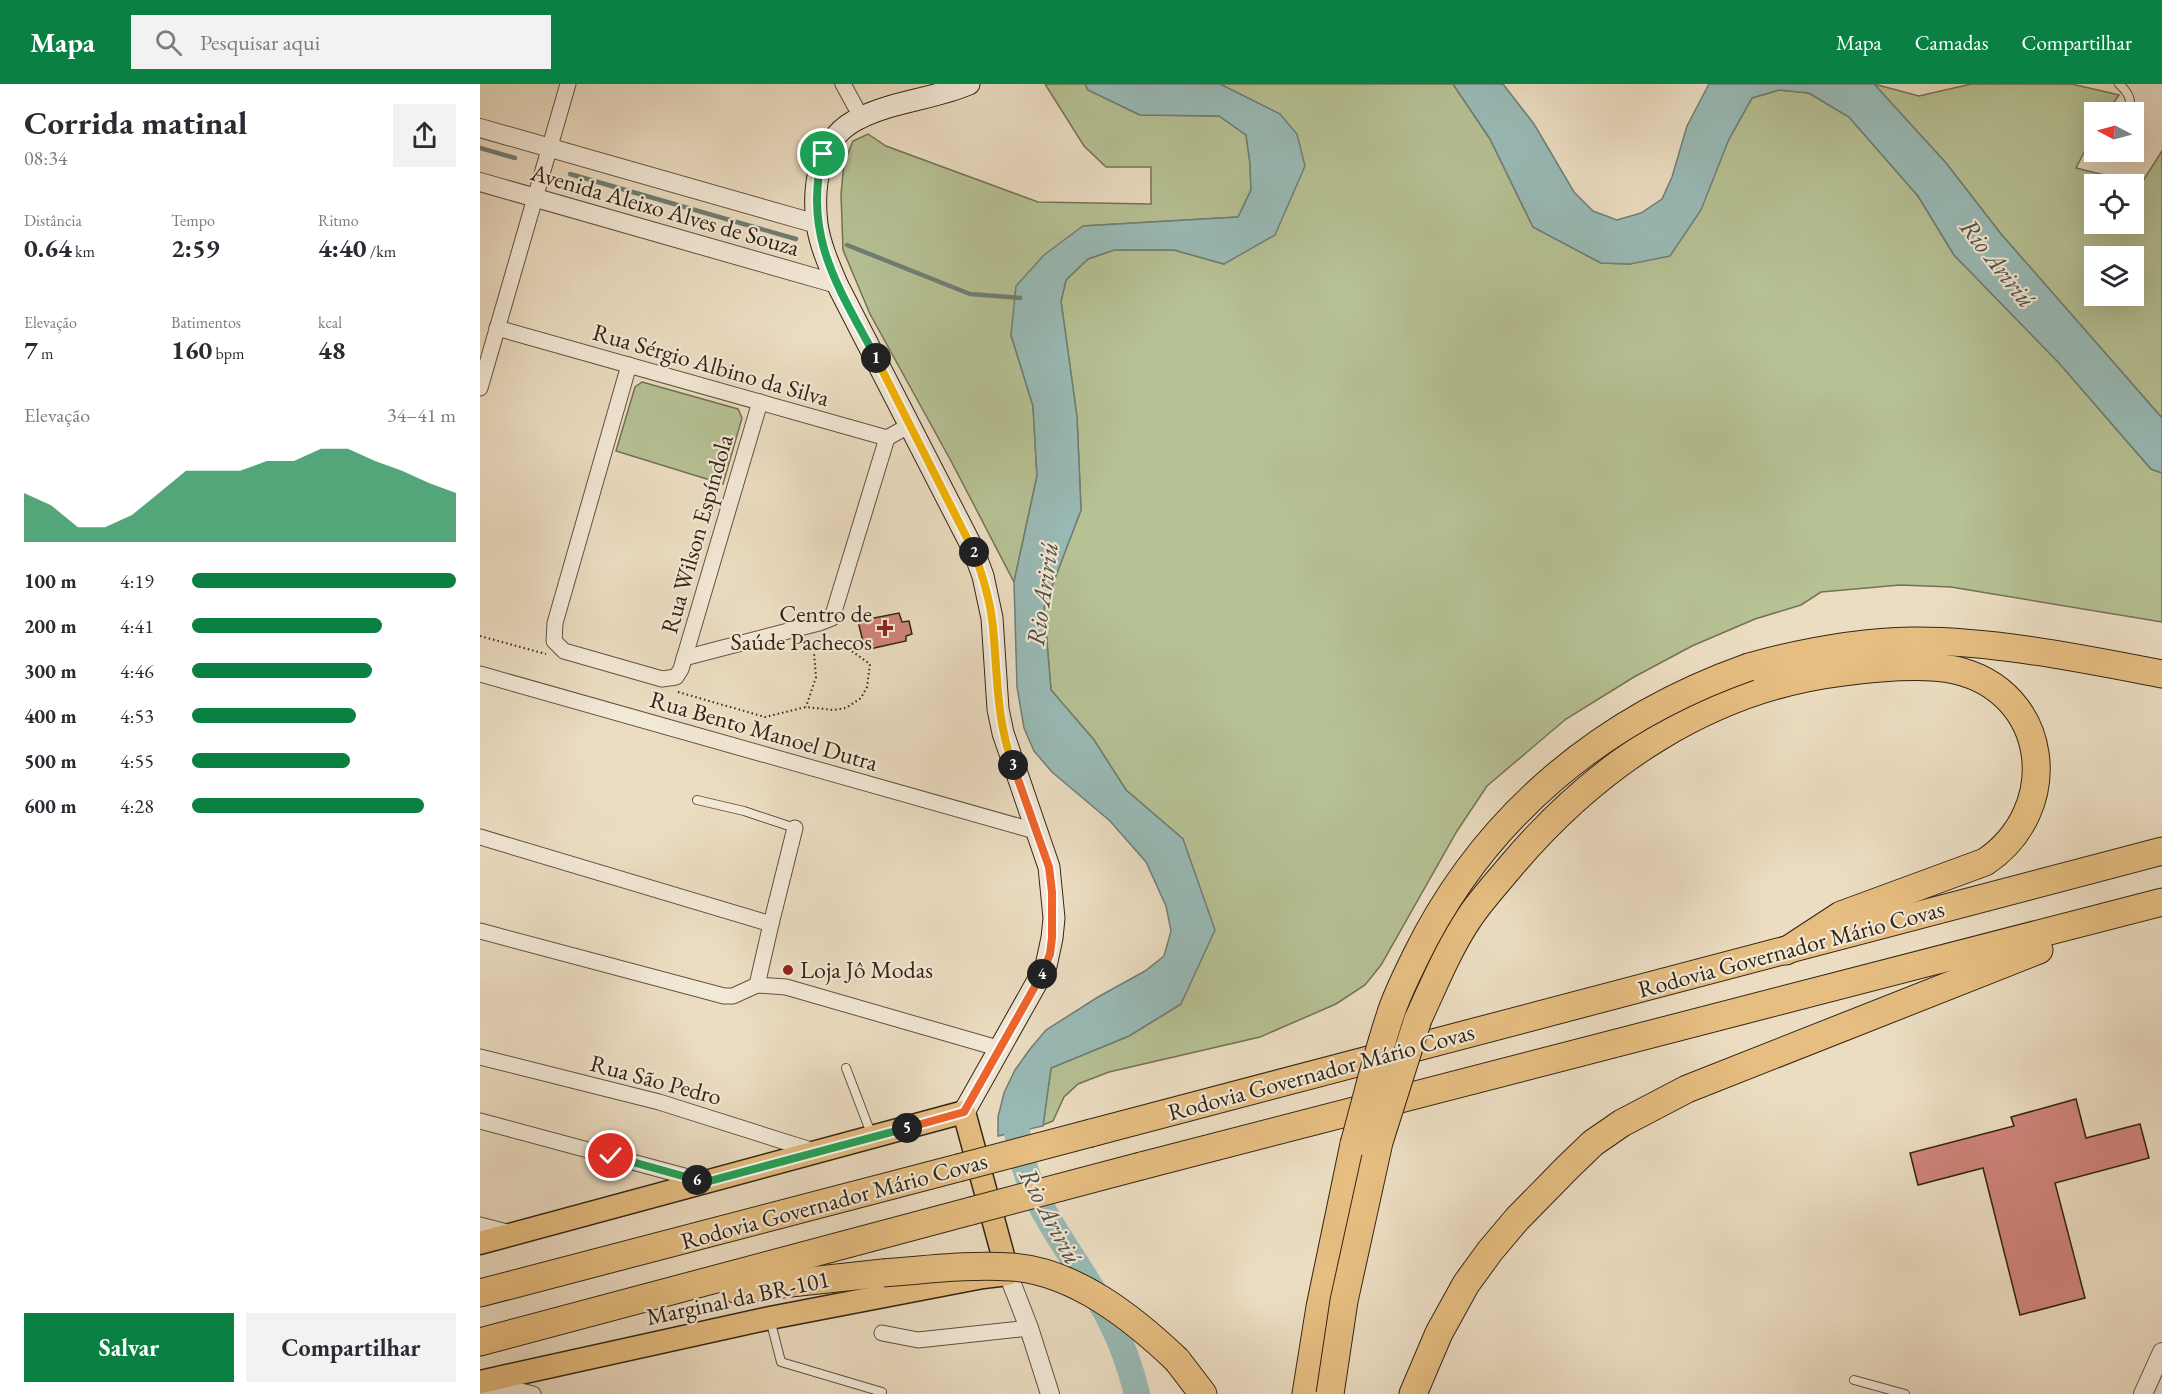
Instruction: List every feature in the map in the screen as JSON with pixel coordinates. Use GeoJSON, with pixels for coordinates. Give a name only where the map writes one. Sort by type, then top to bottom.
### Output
{"type":"FeatureCollection","features":[{"type":"Feature","properties":{"kind":"highway"},"geometry":{"type":"LineString","coordinates":[[1306,1394],[1320,1307],[1354,1144],[1390,1015],[1424,939],[1463,877],[1509,820],[1569,765],[1620,728],[1693,689],[1749,667],[1814,651],[1913,641],[1980,645],[2162,674]]}},
{"type":"Feature","properties":{"kind":"highway"},"geometry":{"type":"LineString","coordinates":[[1330,1394],[1344,1301],[1379,1142],[1418,1019],[1469,918],[1533,840],[1602,775],[1663,734],[1710,709],[1789,682],[1830,674],[1893,668],[1954,670],[1982,680],[2006,698],[2024,722],[2034,750],[2037,779],[2030,807],[2017,833],[1997,854],[1972,868],[1841,915],[1786,951]]}},
{"type":"Feature","properties":{"kind":"highway","name":"Rodovia Governador Mário Covas"},"geometry":{"type":"LineString","coordinates":[[480,1293],[2162,851]]}},
{"type":"Feature","properties":{"kind":"highway","name":"Rodovia Governador Mário Covas"},"geometry":{"type":"LineString","coordinates":[[480,1342],[1141,1166],[2162,902]]}},
{"type":"Feature","properties":{"kind":"highway"},"geometry":{"type":"LineString","coordinates":[[1413,1394],[1439,1333],[1466,1284],[1517,1219],[1593,1143],[1622,1123],[1687,1089],[2037,951],[2097,920]]}},
{"type":"Feature","properties":{"kind":"highway"},"geometry":{"type":"LineString","coordinates":[[654,1297],[883,1273],[969,1267],[1013,1267],[1042,1273],[1101,1299],[1142,1326],[1177,1360],[1203,1394]]}},
{"type":"Feature","properties":{"kind":"main road"},"geometry":{"type":"LineString","coordinates":[[480,1243],[964,1112],[1046,966],[1052,938],[1052,892],[1049,867],[1003,733],[998,709],[992,618],[983,576],[962,524],[837,285],[817,224],[818,174],[823,154],[839,131],[861,117],[969,84]]}},
{"type":"Feature","properties":{"kind":"main road"},"geometry":{"type":"LineString","coordinates":[[964,1112],[1008,1274]]}},
{"type":"Feature","properties":{"kind":"main road","name":"Marginal da BR-101"},"geometry":{"type":"LineString","coordinates":[[480,1382],[770,1318],[1008,1274]]}},
{"type":"Feature","properties":{"kind":"street"},"geometry":{"type":"LineString","coordinates":[[480,388],[568,84]]}},
{"type":"Feature","properties":{"kind":"street"},"geometry":{"type":"LineString","coordinates":[[843,84],[861,117]]}},
{"type":"Feature","properties":{"kind":"street","name":"Avenida Aleixo Alves de Souza"},"geometry":{"type":"LineString","coordinates":[[480,128],[817,224]]}},
{"type":"Feature","properties":{"kind":"street","name":"Avenida Aleixo Alves de Souza"},"geometry":{"type":"LineString","coordinates":[[480,182],[837,285]]}},
{"type":"Feature","properties":{"kind":"street","name":"Rua Sérgio Albino da Silva"},"geometry":{"type":"LineString","coordinates":[[497,328],[886,438]]}},
{"type":"Feature","properties":{"kind":"street","name":"Rua Wilson Espíndola"},"geometry":{"type":"LineString","coordinates":[[629,365],[555,623],[554,641],[564,651],[662,679],[676,676],[684,658],[760,402]]}},
{"type":"Feature","properties":{"kind":"street"},"geometry":{"type":"LineString","coordinates":[[684,658],[832,618],[886,438],[910,425]]}},
{"type":"Feature","properties":{"kind":"street","name":"Rua Bento Manoel Dutra"},"geometry":{"type":"LineString","coordinates":[[480,674],[1035,831]]}},
{"type":"Feature","properties":{"kind":"street"},"geometry":{"type":"LineString","coordinates":[[757,985],[795,828]]}},
{"type":"Feature","properties":{"kind":"street"},"geometry":{"type":"LineString","coordinates":[[480,837],[771,924]]}},
{"type":"Feature","properties":{"kind":"street"},"geometry":{"type":"LineString","coordinates":[[480,931],[724,996],[733,996],[757,985],[786,987],[1001,1048]]}},
{"type":"Feature","properties":{"kind":"street","name":"Rua São Pedro"},"geometry":{"type":"LineString","coordinates":[[480,1057],[659,1102],[817,1152]]}},
{"type":"Feature","properties":{"kind":"street"},"geometry":{"type":"LineString","coordinates":[[480,1121],[706,1182]]}},
{"type":"Feature","properties":{"kind":"street"},"geometry":{"type":"LineString","coordinates":[[480,1225],[514,1234]]}},
{"type":"Feature","properties":{"kind":"street"},"geometry":{"type":"LineString","coordinates":[[1008,1274],[1029,1328],[1050,1394]]}},
{"type":"Feature","properties":{"kind":"street"},"geometry":{"type":"LineString","coordinates":[[882,1333],[918,1340],[1029,1328]]}},
{"type":"Feature","properties":{"kind":"street"},"geometry":{"type":"LineString","coordinates":[[2143,1394],[2162,1352]]}},
{"type":"Feature","properties":{"kind":"street"},"geometry":{"type":"LineString","coordinates":[[480,1387],[517,1390],[533,1394]]}},
{"type":"Feature","properties":{"kind":"lane"},"geometry":{"type":"LineString","coordinates":[[2119,84],[2127,92],[2131,102]]}},
{"type":"Feature","properties":{"kind":"lane"},"geometry":{"type":"LineString","coordinates":[[696,800],[744,811],[795,828]]}},
{"type":"Feature","properties":{"kind":"lane"},"geometry":{"type":"LineString","coordinates":[[846,1068],[872,1137]]}},
{"type":"Feature","properties":{"kind":"lane"},"geometry":{"type":"LineString","coordinates":[[770,1318],[781,1362],[882,1392]]}},
{"type":"Feature","properties":{"kind":"lane"},"geometry":{"type":"LineString","coordinates":[[1854,1380],[1905,1394]]}},
{"type":"Feature","properties":{"kind":"path"},"geometry":{"type":"LineString","coordinates":[[765,717],[806,707],[834,710],[846,708],[861,698],[870,664],[843,645],[829,640],[819,644],[814,653],[816,677],[806,707]]}},
{"type":"Feature","properties":{"kind":"green space"},"geometry":{"type":"Polygon","coordinates":[[[1045,84],[1085,84],[1088,90],[1140,115],[1219,116],[1246,135],[1251,190],[1238,217],[1083,226],[1011,335],[1033,406],[1037,476],[1014,582],[870,314],[843,250],[841,194],[844,163],[853,141],[868,134],[886,146],[1038,202],[1151,204],[1151,167],[1106,167],[1084,146],[1045,84]]]}},
{"type":"Feature","properties":{"kind":"green space"},"geometry":{"type":"Polygon","coordinates":[[[1220,84],[1453,84],[1490,139],[1533,227],[1601,263],[1630,264],[1729,139],[1752,98],[1779,90],[1809,93],[1849,117],[1918,196],[1954,255],[2059,363],[2151,469],[2162,473],[2162,622],[1951,587],[1900,585],[1821,592],[1801,605],[1755,619],[1692,646],[1634,677],[1566,719],[1487,786],[1457,831],[1381,965],[1365,985],[1336,1004],[1260,1037],[1109,1072],[1078,1084],[1064,1097],[1053,1121],[1043,1125],[1051,1068],[1129,1036],[1181,1004],[1183,839],[1126,790],[1094,740],[1051,690],[1044,607],[1081,510],[1077,417],[1061,301],[1066,280],[1088,259],[1114,250],[1174,250],[1224,264],[1280,114],[1220,84]]]}},
{"type":"Feature","properties":{"kind":"green space"},"geometry":{"type":"Polygon","coordinates":[[[1874,84],[1919,96],[1971,84],[2072,84],[2119,95],[2114,102],[2084,102],[2084,152],[2076,168],[2100,174],[2084,174],[2084,234],[2144,234],[2144,179],[2162,151],[2162,418],[2001,234],[1946,163],[1874,84]]]}},
{"type":"Feature","properties":{"kind":"green space"},"geometry":{"type":"Polygon","coordinates":[[[642,382],[738,409],[742,418],[723,484],[616,451],[635,387],[642,382]]]}},
{"type":"Feature","properties":{"kind":"water"},"geometry":{"type":"Polygon","coordinates":[[[1085,84],[1220,84],[1280,114],[1297,134],[1305,166],[1275,235],[1224,264],[1174,250],[1114,250],[1088,259],[1066,280],[1061,301],[1077,417],[1081,510],[1044,607],[1051,690],[1094,740],[1126,790],[1183,839],[1215,930],[1181,1004],[1129,1036],[1051,1068],[1043,1126],[998,1136],[998,1117],[1004,1093],[1015,1070],[1046,1030],[1145,971],[1164,956],[1171,931],[1166,906],[1146,862],[1110,821],[1052,772],[1034,751],[1024,728],[1017,687],[1014,582],[1037,476],[1033,406],[1011,335],[1016,286],[1044,255],[1083,226],[1238,217],[1251,190],[1246,135],[1219,116],[1140,115],[1088,90],[1085,84]]]}},
{"type":"Feature","properties":{"kind":"water"},"geometry":{"type":"Polygon","coordinates":[[[1453,84],[1503,84],[1534,124],[1574,192],[1593,211],[1617,220],[1641,213],[1662,199],[1672,177],[1687,126],[1709,84],[1874,84],[1946,163],[2001,234],[2162,418],[2162,473],[2151,469],[2059,363],[1954,255],[1918,196],[1849,117],[1809,93],[1779,90],[1752,98],[1729,139],[1701,210],[1670,256],[1630,264],[1601,263],[1533,227],[1490,139],[1453,84]]]}},
{"type":"Feature","properties":{"kind":"building","name":"Centro de Saúde Pachecos"},"geometry":{"type":"Polygon","coordinates":[[[899,613],[902,622],[909,621],[912,634],[906,636],[906,641],[865,650],[858,621],[899,613]]]}},
{"type":"Feature","properties":{"kind":"building"},"geometry":{"type":"Polygon","coordinates":[[[2076,1099],[2086,1138],[2140,1124],[2149,1158],[2055,1183],[2085,1298],[2020,1315],[1983,1168],[1918,1185],[1910,1153],[2014,1126],[2011,1117],[2076,1099]]]}},
{"type":"Feature","properties":{"kind":"waterway"},"geometry":{"type":"LineString","coordinates":[[480,148],[515,158]]}},
{"type":"Feature","properties":{"kind":"waterway"},"geometry":{"type":"LineString","coordinates":[[570,174],[796,239]]}},
{"type":"Feature","properties":{"kind":"waterway"},"geometry":{"type":"LineString","coordinates":[[847,245],[970,294],[1020,298]]}},
{"type":"Feature","properties":{"kind":"waterway","name":"Rio Aririú"},"geometry":{"type":"LineString","coordinates":[[1018,1099],[1017,1131],[1030,1183],[1042,1208],[1112,1324],[1120,1341],[1137,1394]]}},
{"type":"Feature","properties":{"kind":"place","name":"Centro de Saúde Pachecos"},"geometry":{"type":"Point","coordinates":[885,628]}},
{"type":"Feature","properties":{"kind":"place","name":"Loja Jô Modas"},"geometry":{"type":"Point","coordinates":[788,970]}},
{"type":"Feature","properties":{"kind":"route"},"geometry":{"type":"LineString","coordinates":[[611,1156],[706,1182],[964,1112],[1036,986],[1050,954],[1053,918],[1049,867],[1010,759],[1003,733],[998,709],[992,618],[983,576],[962,524],[837,285],[825,254],[817,224],[818,174],[823,154]]}}]}
